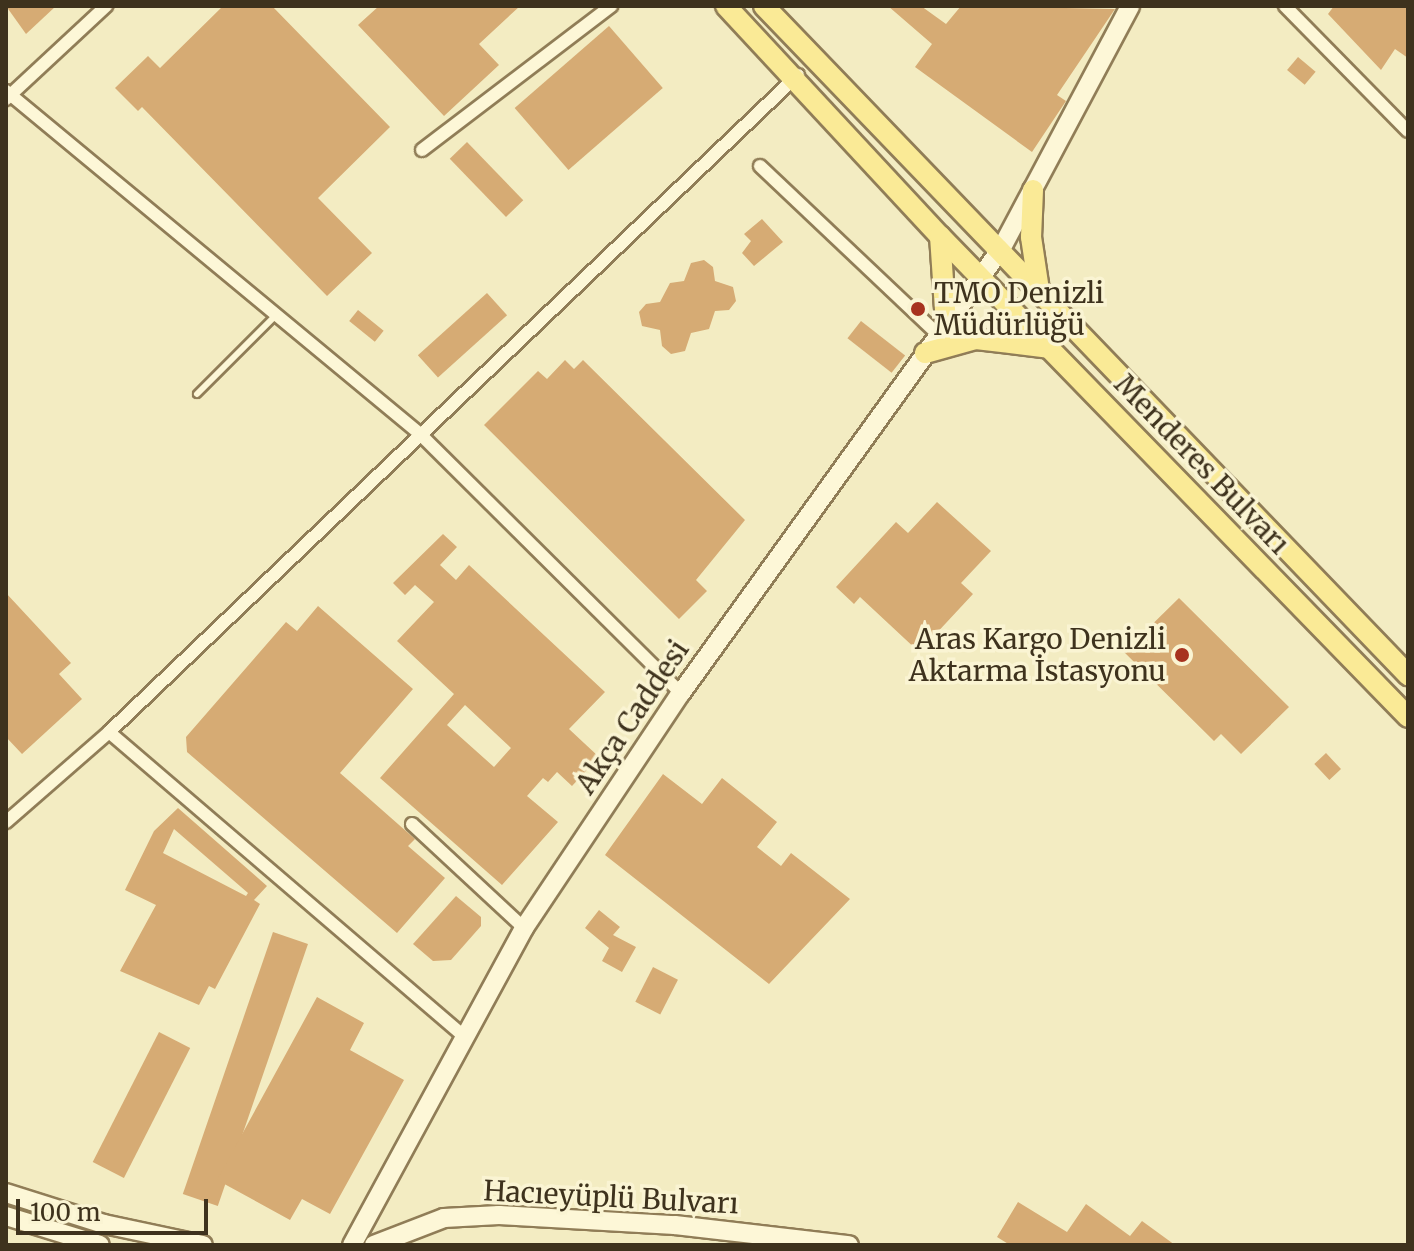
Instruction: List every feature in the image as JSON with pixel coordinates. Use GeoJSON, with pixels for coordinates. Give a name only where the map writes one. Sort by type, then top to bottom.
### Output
{"type":"FeatureCollection","features":[{"type":"Feature","properties":{"kind":"main road","name":"Menderes Bulvarı"},"geometry":{"type":"LineString","coordinates":[[764,6],[990,263],[1050,348],[1408,717]]}},
{"type":"Feature","properties":{"kind":"main road","name":"Menderes Bulvarı"},"geometry":{"type":"LineString","coordinates":[[731,12],[797,76],[940,236],[1039,290],[1247,512],[1408,675]]}},
{"type":"Feature","properties":{"kind":"main road"},"geometry":{"type":"LineString","coordinates":[[797,76],[990,263],[1096,372],[1247,512]]}},
{"type":"Feature","properties":{"kind":"main road"},"geometry":{"type":"LineString","coordinates":[[1033,190],[1031,237],[1039,290]]}},
{"type":"Feature","properties":{"kind":"main road"},"geometry":{"type":"LineString","coordinates":[[925,353],[944,334],[940,236]]}},
{"type":"Feature","properties":{"kind":"main road"},"geometry":{"type":"LineString","coordinates":[[944,334],[1050,348]]}},
{"type":"Feature","properties":{"kind":"street"},"geometry":{"type":"LineString","coordinates":[[106,6],[8,95],[420,434],[681,693]]}},
{"type":"Feature","properties":{"kind":"street"},"geometry":{"type":"LineString","coordinates":[[422,150],[611,6]]}},
{"type":"Feature","properties":{"kind":"street"},"geometry":{"type":"LineString","coordinates":[[760,166],[944,334],[1033,190],[1130,6]]}},
{"type":"Feature","properties":{"kind":"street"},"geometry":{"type":"LineString","coordinates":[[1285,6],[1408,131]]}},
{"type":"Feature","properties":{"kind":"street"},"geometry":{"type":"LineString","coordinates":[[6,822],[109,732],[797,76]]}},
{"type":"Feature","properties":{"kind":"street","name":"Akça Caddesi"},"geometry":{"type":"LineString","coordinates":[[352,1245],[462,1035],[524,928],[681,693],[925,353]]}},
{"type":"Feature","properties":{"kind":"street"},"geometry":{"type":"LineString","coordinates":[[109,732],[462,1035]]}},
{"type":"Feature","properties":{"kind":"street"},"geometry":{"type":"LineString","coordinates":[[412,824],[524,928]]}},
{"type":"Feature","properties":{"kind":"street"},"geometry":{"type":"LineString","coordinates":[[6,1193],[104,1224],[203,1245]]}},
{"type":"Feature","properties":{"kind":"street","name":"Hacıeyüplü Bulvarı"},"geometry":{"type":"LineString","coordinates":[[374,1245],[444,1218],[499,1215],[675,1225],[849,1245]]}},
{"type":"Feature","properties":{"kind":"street"},"geometry":{"type":"LineString","coordinates":[[6,1216],[98,1245],[104,1224]]}},
{"type":"Feature","properties":{"kind":"lane"},"geometry":{"type":"LineString","coordinates":[[197,394],[276,315]]}},
{"type":"Feature","properties":{"kind":"building"},"geometry":{"type":"Polygon","coordinates":[[[6,6],[56,6],[26,34],[6,6]]]}},
{"type":"Feature","properties":{"kind":"building"},"geometry":{"type":"Polygon","coordinates":[[[223,6],[272,6],[390,127],[318,198],[372,253],[327,296],[142,107],[138,111],[115,88],[148,56],[160,68],[223,6]]]}},
{"type":"Feature","properties":{"kind":"building"},"geometry":{"type":"Polygon","coordinates":[[[379,6],[520,6],[479,44],[499,65],[444,116],[358,25],[379,6]]]}},
{"type":"Feature","properties":{"kind":"building"},"geometry":{"type":"Polygon","coordinates":[[[888,6],[921,6],[946,24],[961,6],[1115,9],[1057,95],[1066,101],[1032,152],[915,67],[932,44],[888,6]]]}},
{"type":"Feature","properties":{"kind":"building"},"geometry":{"type":"Polygon","coordinates":[[[1334,6],[1408,6],[1408,58],[1395,49],[1381,70],[1328,14],[1334,6]]]}},
{"type":"Feature","properties":{"kind":"building"},"geometry":{"type":"Polygon","coordinates":[[[609,26],[663,88],[568,170],[515,108],[609,26]]]}},
{"type":"Feature","properties":{"kind":"building"},"geometry":{"type":"Polygon","coordinates":[[[1298,57],[1316,72],[1305,85],[1287,70],[1298,57]]]}},
{"type":"Feature","properties":{"kind":"building"},"geometry":{"type":"Polygon","coordinates":[[[467,142],[523,200],[506,217],[450,159],[467,142]]]}},
{"type":"Feature","properties":{"kind":"building"},"geometry":{"type":"Polygon","coordinates":[[[762,219],[783,242],[754,266],[742,253],[751,241],[744,234],[762,219]]]}},
{"type":"Feature","properties":{"kind":"building"},"geometry":{"type":"Polygon","coordinates":[[[704,260],[713,267],[715,281],[733,287],[736,301],[729,310],[715,311],[709,329],[691,333],[685,351],[671,354],[662,346],[660,330],[642,326],[639,312],[646,304],[660,302],[670,283],[684,281],[691,263],[704,260]]]}},
{"type":"Feature","properties":{"kind":"building"},"geometry":{"type":"Polygon","coordinates":[[[487,293],[507,315],[438,378],[418,355],[487,293]]]}},
{"type":"Feature","properties":{"kind":"building"},"geometry":{"type":"Polygon","coordinates":[[[358,310],[384,331],[375,342],[349,321],[358,310]]]}},
{"type":"Feature","properties":{"kind":"building"},"geometry":{"type":"Polygon","coordinates":[[[861,321],[905,355],[892,373],[847,338],[861,321]]]}},
{"type":"Feature","properties":{"kind":"building"},"geometry":{"type":"Polygon","coordinates":[[[565,360],[574,369],[583,360],[745,520],[696,580],[707,591],[679,619],[484,425],[538,371],[547,379],[565,360]]]}},
{"type":"Feature","properties":{"kind":"building"},"geometry":{"type":"Polygon","coordinates":[[[937,502],[991,551],[961,583],[973,594],[919,652],[860,597],[854,604],[836,587],[896,522],[908,533],[937,502]]]}},
{"type":"Feature","properties":{"kind":"building"},"geometry":{"type":"Polygon","coordinates":[[[443,534],[457,547],[440,565],[456,580],[469,565],[605,692],[569,729],[599,757],[572,786],[557,772],[548,782],[543,778],[527,796],[558,822],[502,885],[380,778],[454,694],[397,641],[434,602],[415,585],[405,595],[393,583],[443,534]],[[465,705],[447,725],[494,767],[511,748],[465,705]]]}},
{"type":"Feature","properties":{"kind":"building"},"geometry":{"type":"Polygon","coordinates":[[[6,593],[71,663],[59,674],[82,699],[22,754],[6,737],[6,593]]]}},
{"type":"Feature","properties":{"kind":"building"},"geometry":{"type":"Polygon","coordinates":[[[1179,598],[1289,707],[1241,754],[1221,734],[1214,741],[1124,652],[1179,598]]]}},
{"type":"Feature","properties":{"kind":"building"},"geometry":{"type":"Polygon","coordinates":[[[318,606],[413,689],[340,773],[415,839],[408,846],[445,878],[397,933],[187,752],[186,737],[286,622],[297,631],[318,606]]]}},
{"type":"Feature","properties":{"kind":"building"},"geometry":{"type":"Polygon","coordinates":[[[1326,753],[1341,769],[1329,780],[1314,764],[1326,753]]]}},
{"type":"Feature","properties":{"kind":"building"},"geometry":{"type":"Polygon","coordinates":[[[663,774],[702,804],[722,778],[777,822],[757,847],[781,866],[791,853],[850,899],[769,984],[605,855],[663,774]]]}},
{"type":"Feature","properties":{"kind":"building"},"geometry":{"type":"Polygon","coordinates":[[[178,808],[267,886],[254,900],[260,904],[215,989],[209,986],[199,1005],[120,971],[156,905],[125,890],[154,831],[178,808]],[[174,829],[163,853],[246,896],[248,893],[174,829]]]}},
{"type":"Feature","properties":{"kind":"building"},"geometry":{"type":"Polygon","coordinates":[[[456,896],[481,917],[481,926],[451,960],[433,961],[413,944],[456,896]]]}},
{"type":"Feature","properties":{"kind":"building"},"geometry":{"type":"Polygon","coordinates":[[[599,910],[620,927],[613,935],[636,947],[622,972],[602,961],[609,948],[585,928],[599,910]]]}},
{"type":"Feature","properties":{"kind":"building"},"geometry":{"type":"Polygon","coordinates":[[[273,932],[308,944],[218,1206],[183,1194],[273,932]]]}},
{"type":"Feature","properties":{"kind":"building"},"geometry":{"type":"Polygon","coordinates":[[[653,967],[678,980],[660,1014],[635,1002],[653,967]]]}},
{"type":"Feature","properties":{"kind":"building"},"geometry":{"type":"Polygon","coordinates":[[[317,997],[364,1023],[350,1050],[404,1080],[330,1214],[302,1199],[290,1220],[217,1180],[317,997]]]}},
{"type":"Feature","properties":{"kind":"building"},"geometry":{"type":"Polygon","coordinates":[[[159,1032],[190,1048],[124,1178],[93,1162],[159,1032]]]}},
{"type":"Feature","properties":{"kind":"building"},"geometry":{"type":"Polygon","coordinates":[[[1018,1202],[1067,1232],[1086,1204],[1130,1236],[1142,1221],[1175,1245],[1010,1245],[997,1237],[1018,1202]]]}},
{"type":"Feature","properties":{"kind":"place","name":"TMO Denizli Müdürlüğü"},"geometry":{"type":"Point","coordinates":[918,309]}},
{"type":"Feature","properties":{"kind":"place","name":"Aras Kargo Denizli Aktarma İstasyonu"},"geometry":{"type":"Point","coordinates":[1182,655]}}]}
